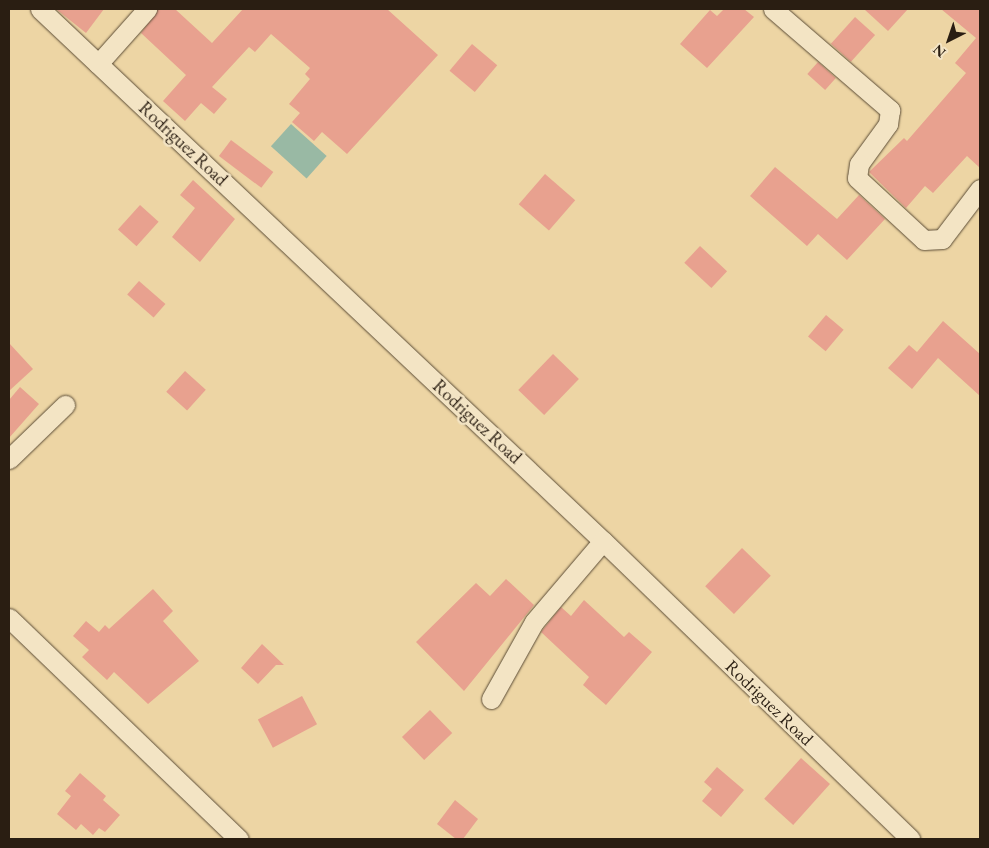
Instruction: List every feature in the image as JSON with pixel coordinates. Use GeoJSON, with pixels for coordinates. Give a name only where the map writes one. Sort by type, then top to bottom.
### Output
{"type":"FeatureCollection","features":[{"type":"Feature","properties":{"kind":"street"},"geometry":{"type":"LineString","coordinates":[[98,64],[147,9]]}},
{"type":"Feature","properties":{"kind":"street"},"geometry":{"type":"LineString","coordinates":[[772,9],[885,103],[891,116],[859,164],[857,178],[918,234],[931,242],[942,239],[980,189]]}},
{"type":"Feature","properties":{"kind":"street","name":"Rodriguez Road"},"geometry":{"type":"LineString","coordinates":[[49,12],[98,64],[603,542],[910,839]]}},
{"type":"Feature","properties":{"kind":"street"},"geometry":{"type":"LineString","coordinates":[[9,459],[65,405]]}},
{"type":"Feature","properties":{"kind":"street"},"geometry":{"type":"LineString","coordinates":[[491,699],[534,622],[603,542]]}},
{"type":"Feature","properties":{"kind":"street"},"geometry":{"type":"LineString","coordinates":[[9,618],[239,839]]}},
{"type":"Feature","properties":{"kind":"shaded area"},"geometry":{"type":"Polygon","coordinates":[[[291,124],[327,156],[307,178],[271,146],[291,124]]]}},
{"type":"Feature","properties":{"kind":"building"},"geometry":{"type":"Polygon","coordinates":[[[56,9],[104,9],[86,33],[56,9]]]}},
{"type":"Feature","properties":{"kind":"building"},"geometry":{"type":"Polygon","coordinates":[[[158,9],[175,9],[212,43],[243,9],[387,9],[438,55],[347,154],[322,132],[314,141],[292,122],[300,113],[289,104],[310,79],[305,74],[310,68],[271,34],[255,52],[249,47],[212,87],[227,99],[214,114],[201,103],[185,121],[163,101],[186,75],[141,33],[158,9]]]}},
{"type":"Feature","properties":{"kind":"building"},"geometry":{"type":"Polygon","coordinates":[[[724,9],[744,9],[754,17],[707,68],[680,44],[710,10],[717,16],[724,9]]]}},
{"type":"Feature","properties":{"kind":"building"},"geometry":{"type":"Polygon","coordinates":[[[864,9],[908,9],[888,31],[864,9]]]}},
{"type":"Feature","properties":{"kind":"building"},"geometry":{"type":"Polygon","coordinates":[[[941,9],[980,9],[980,168],[967,156],[933,193],[925,186],[906,208],[869,172],[904,138],[907,141],[966,73],[955,63],[976,38],[941,9]]]}},
{"type":"Feature","properties":{"kind":"building"},"geometry":{"type":"Polygon","coordinates":[[[855,17],[875,35],[851,62],[831,44],[855,17]]]}},
{"type":"Feature","properties":{"kind":"building"},"geometry":{"type":"Polygon","coordinates":[[[472,44],[497,65],[475,92],[450,71],[472,44]]]}},
{"type":"Feature","properties":{"kind":"building"},"geometry":{"type":"Polygon","coordinates":[[[818,62],[836,78],[825,90],[807,74],[818,62]]]}},
{"type":"Feature","properties":{"kind":"building"},"geometry":{"type":"Polygon","coordinates":[[[231,140],[273,172],[261,188],[219,156],[231,140]]]}},
{"type":"Feature","properties":{"kind":"building"},"geometry":{"type":"Polygon","coordinates":[[[775,167],[837,219],[859,195],[885,219],[847,260],[818,234],[807,246],[750,196],[775,167]]]}},
{"type":"Feature","properties":{"kind":"building"},"geometry":{"type":"Polygon","coordinates":[[[545,174],[575,200],[549,230],[519,204],[545,174]]]}},
{"type":"Feature","properties":{"kind":"building"},"geometry":{"type":"Polygon","coordinates":[[[193,180],[235,219],[200,262],[172,237],[195,208],[180,195],[193,180]]]}},
{"type":"Feature","properties":{"kind":"building"},"geometry":{"type":"Polygon","coordinates":[[[140,205],[159,222],[136,246],[118,230],[140,205]]]}},
{"type":"Feature","properties":{"kind":"building"},"geometry":{"type":"Polygon","coordinates":[[[700,246],[727,271],[711,288],[684,263],[700,246]]]}},
{"type":"Feature","properties":{"kind":"building"},"geometry":{"type":"Polygon","coordinates":[[[139,281],[165,304],[154,318],[127,295],[139,281]]]}},
{"type":"Feature","properties":{"kind":"building"},"geometry":{"type":"Polygon","coordinates":[[[826,315],[844,330],[826,351],[808,336],[826,315]]]}},
{"type":"Feature","properties":{"kind":"building"},"geometry":{"type":"Polygon","coordinates":[[[943,321],[980,354],[980,396],[938,358],[912,389],[888,368],[909,345],[917,352],[943,321]]]}},
{"type":"Feature","properties":{"kind":"building"},"geometry":{"type":"Polygon","coordinates":[[[9,343],[33,369],[9,391],[9,343]]]}},
{"type":"Feature","properties":{"kind":"building"},"geometry":{"type":"Polygon","coordinates":[[[553,354],[579,379],[544,415],[518,390],[553,354]]]}},
{"type":"Feature","properties":{"kind":"building"},"geometry":{"type":"Polygon","coordinates":[[[185,371],[206,390],[187,411],[166,392],[185,371]]]}},
{"type":"Feature","properties":{"kind":"building"},"geometry":{"type":"Polygon","coordinates":[[[20,387],[39,404],[9,438],[9,400],[20,387]]]}},
{"type":"Feature","properties":{"kind":"building"},"geometry":{"type":"Polygon","coordinates":[[[742,548],[771,576],[734,614],[705,586],[742,548]]]}},
{"type":"Feature","properties":{"kind":"building"},"geometry":{"type":"Polygon","coordinates":[[[506,579],[534,605],[464,691],[416,642],[476,583],[490,596],[506,579]]]}},
{"type":"Feature","properties":{"kind":"building"},"geometry":{"type":"Polygon","coordinates":[[[153,589],[173,611],[163,621],[199,661],[148,704],[114,672],[107,680],[82,657],[89,650],[73,636],[86,621],[99,632],[105,625],[109,629],[153,589]]]}},
{"type":"Feature","properties":{"kind":"building"},"geometry":{"type":"Polygon","coordinates":[[[584,600],[624,637],[629,632],[652,652],[606,705],[583,685],[589,677],[541,632],[561,607],[571,616],[584,600]]]}},
{"type":"Feature","properties":{"kind":"building"},"geometry":{"type":"Polygon","coordinates":[[[262,644],[284,665],[276,665],[258,684],[241,668],[262,644]]]}},
{"type":"Feature","properties":{"kind":"building"},"geometry":{"type":"Polygon","coordinates":[[[302,696],[317,724],[273,748],[258,719],[302,696]]]}},
{"type":"Feature","properties":{"kind":"building"},"geometry":{"type":"Polygon","coordinates":[[[430,710],[452,733],[424,760],[402,737],[430,710]]]}},
{"type":"Feature","properties":{"kind":"building"},"geometry":{"type":"Polygon","coordinates":[[[801,758],[830,784],[793,825],[764,799],[801,758]]]}},
{"type":"Feature","properties":{"kind":"building"},"geometry":{"type":"Polygon","coordinates":[[[717,767],[744,790],[721,817],[702,801],[712,789],[704,782],[717,767]]]}},
{"type":"Feature","properties":{"kind":"building"},"geometry":{"type":"Polygon","coordinates":[[[80,773],[106,796],[103,800],[120,815],[105,832],[99,828],[93,835],[81,824],[76,830],[57,814],[71,796],[65,791],[80,773]]]}},
{"type":"Feature","properties":{"kind":"building"},"geometry":{"type":"Polygon","coordinates":[[[455,800],[478,819],[463,839],[456,839],[437,824],[455,800]]]}}]}
